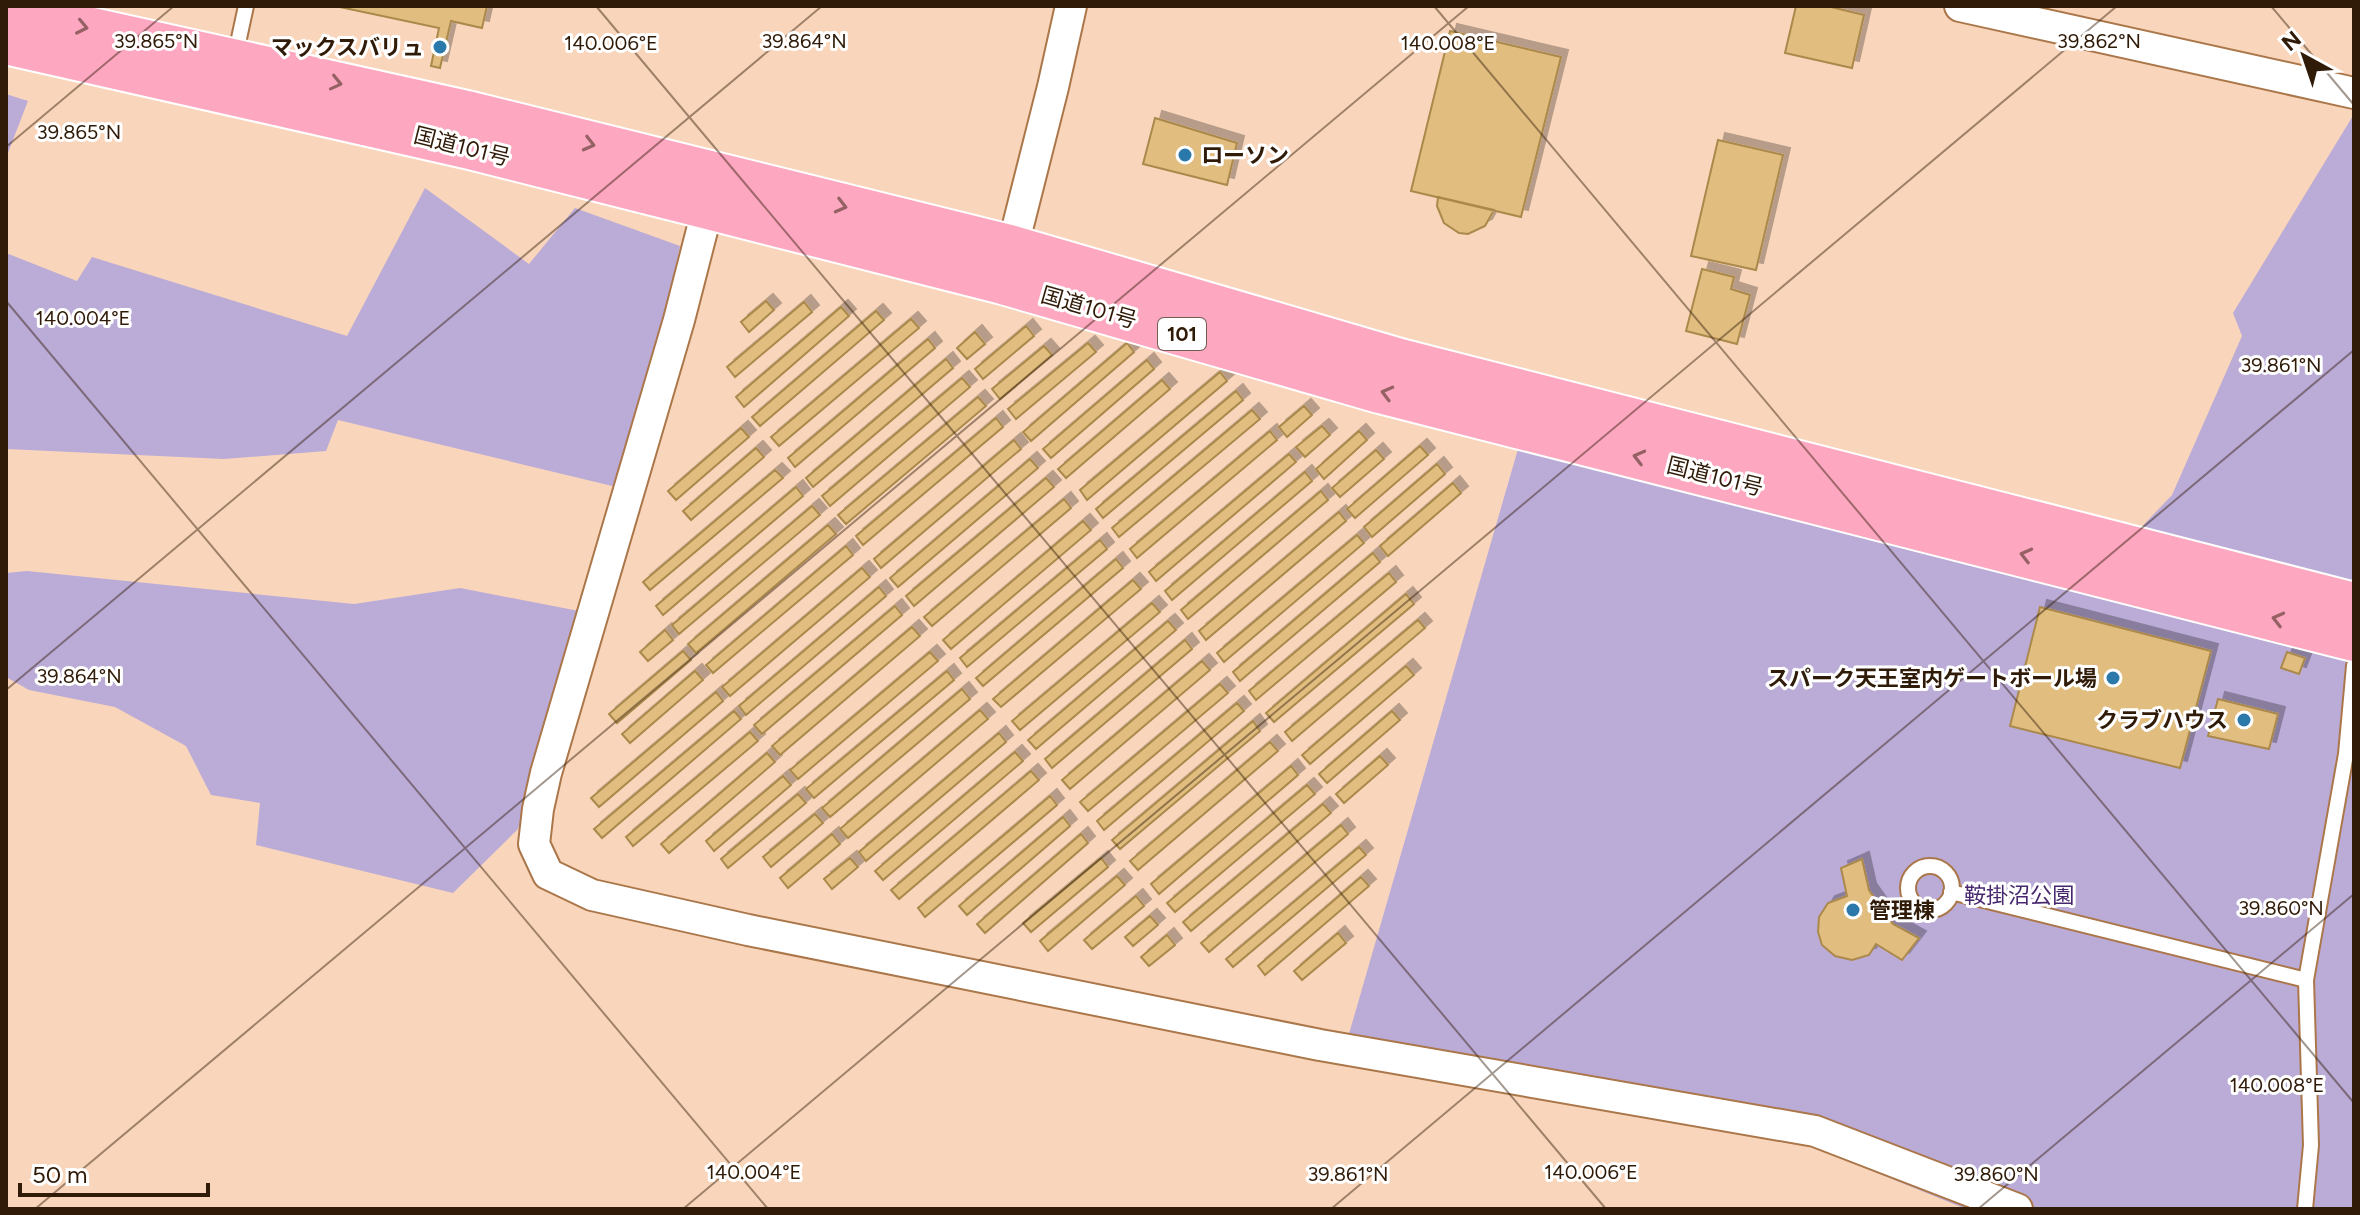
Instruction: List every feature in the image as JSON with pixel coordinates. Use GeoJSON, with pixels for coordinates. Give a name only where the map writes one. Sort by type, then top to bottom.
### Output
{"type":"FeatureCollection","features":[{"type":"Feature","properties":{"kind":"highway","name":"国道101号"},"geometry":{"type":"LineString","coordinates":[[6,11],[708,207],[1008,265],[1380,391],[2354,639]]}},
{"type":"Feature","properties":{"kind":"highway","name":"国道101号"},"geometry":{"type":"LineString","coordinates":[[6,42],[471,114],[1008,265],[1400,361],[2354,605]]}},
{"type":"Feature","properties":{"kind":"street"},"geometry":{"type":"LineString","coordinates":[[1008,265],[1071,6]]}},
{"type":"Feature","properties":{"kind":"street"},"geometry":{"type":"LineString","coordinates":[[1960,6],[2354,93]]}},
{"type":"Feature","properties":{"kind":"street"},"geometry":{"type":"LineString","coordinates":[[708,207],[679,320],[546,773],[534,844],[548,874],[592,895],[888,959],[1320,1045],[1815,1131],[2017,1209]]}},
{"type":"Feature","properties":{"kind":"lane"},"geometry":{"type":"LineString","coordinates":[[232,75],[246,6]]}},
{"type":"Feature","properties":{"kind":"lane"},"geometry":{"type":"LineString","coordinates":[[2305,1209],[2311,1145],[2306,980],[2346,754],[2354,666]]}},
{"type":"Feature","properties":{"kind":"lane"},"geometry":{"type":"LineString","coordinates":[[1951,892],[2306,980]]}},
{"type":"Feature","properties":{"kind":"green space"},"geometry":{"type":"Polygon","coordinates":[[[6,94],[28,101],[6,158],[6,94]]]}},
{"type":"Feature","properties":{"kind":"green space"},"geometry":{"type":"Polygon","coordinates":[[[2354,114],[2354,592],[2133,536],[2172,495],[2242,336],[2233,313],[2354,114]]]}},
{"type":"Feature","properties":{"kind":"green space"},"geometry":{"type":"Polygon","coordinates":[[[425,188],[529,264],[575,208],[680,246],[629,490],[338,420],[326,451],[224,459],[6,449],[6,253],[77,281],[92,257],[347,336],[425,188]]]}},
{"type":"Feature","properties":{"kind":"green space","name":"鞍掛沼公園"},"geometry":{"type":"Polygon","coordinates":[[[1520,442],[2354,661],[2354,1209],[1966,1209],[1806,1144],[1340,1065],[1520,442]]]}},
{"type":"Feature","properties":{"kind":"green space"},"geometry":{"type":"Polygon","coordinates":[[[27,571],[354,604],[460,588],[579,611],[518,829],[453,893],[256,845],[260,803],[211,795],[186,746],[115,707],[29,690],[6,677],[6,573],[27,571]]]}},
{"type":"Feature","properties":{"kind":"building","name":"マックスバリュ"},"geometry":{"type":"Polygon","coordinates":[[[335,6],[487,6],[482,28],[451,21],[440,68],[431,66],[439,28],[335,6]]]}},
{"type":"Feature","properties":{"kind":"building"},"geometry":{"type":"Polygon","coordinates":[[[1796,6],[1827,6],[1864,15],[1852,68],[1785,53],[1796,6]]]}},
{"type":"Feature","properties":{"kind":"building"},"geometry":{"type":"Polygon","coordinates":[[[1450,31],[1561,57],[1521,217],[1411,191],[1450,31]]]}},
{"type":"Feature","properties":{"kind":"building"},"geometry":{"type":"Polygon","coordinates":[[[1155,118],[1237,143],[1227,185],[1143,164],[1155,118]]]}},
{"type":"Feature","properties":{"kind":"building"},"geometry":{"type":"Polygon","coordinates":[[[1718,140],[1783,155],[1756,270],[1691,256],[1718,140]]]}},
{"type":"Feature","properties":{"kind":"building"},"geometry":{"type":"Polygon","coordinates":[[[1438,197],[1494,210],[1485,226],[1468,234],[1459,233],[1444,223],[1437,206],[1438,197]]]}},
{"type":"Feature","properties":{"kind":"building"},"geometry":{"type":"Polygon","coordinates":[[[1702,269],[1734,277],[1731,289],[1750,295],[1737,344],[1686,331],[1702,269]]]}},
{"type":"Feature","properties":{"kind":"building"},"geometry":{"type":"Polygon","coordinates":[[[766,301],[774,310],[749,332],[741,322],[766,301]]]}},
{"type":"Feature","properties":{"kind":"building"},"geometry":{"type":"Polygon","coordinates":[[[804,302],[812,312],[735,377],[727,367],[804,302]]]}},
{"type":"Feature","properties":{"kind":"building"},"geometry":{"type":"Polygon","coordinates":[[[841,307],[849,316],[744,407],[736,397],[841,307]]]}},
{"type":"Feature","properties":{"kind":"building"},"geometry":{"type":"Polygon","coordinates":[[[876,311],[884,320],[760,426],[752,417],[876,311]]]}},
{"type":"Feature","properties":{"kind":"building"},"geometry":{"type":"Polygon","coordinates":[[[911,319],[919,328],[779,446],[771,437],[911,319]]]}},
{"type":"Feature","properties":{"kind":"building"},"geometry":{"type":"Polygon","coordinates":[[[1026,326],[1034,336],[983,379],[975,369],[1026,326]]]}},
{"type":"Feature","properties":{"kind":"building"},"geometry":{"type":"Polygon","coordinates":[[[975,332],[985,344],[967,359],[957,348],[975,332]]]}},
{"type":"Feature","properties":{"kind":"building"},"geometry":{"type":"Polygon","coordinates":[[[928,339],[935,348],[795,467],[788,458],[928,339]]]}},
{"type":"Feature","properties":{"kind":"building"},"geometry":{"type":"Polygon","coordinates":[[[1088,343],[1096,352],[1016,419],[1008,409],[1088,343]]]}},
{"type":"Feature","properties":{"kind":"building"},"geometry":{"type":"Polygon","coordinates":[[[1127,343],[1134,352],[1031,441],[1023,432],[1127,343]]]}},
{"type":"Feature","properties":{"kind":"building"},"geometry":{"type":"Polygon","coordinates":[[[1044,346],[1052,355],[1000,399],[992,389],[1044,346]]]}},
{"type":"Feature","properties":{"kind":"building"},"geometry":{"type":"Polygon","coordinates":[[[946,359],[953,368],[813,487],[806,478],[946,359]]]}},
{"type":"Feature","properties":{"kind":"building"},"geometry":{"type":"Polygon","coordinates":[[[1147,360],[1154,369],[1051,458],[1043,449],[1147,360]]]}},
{"type":"Feature","properties":{"kind":"building"},"geometry":{"type":"Polygon","coordinates":[[[1220,372],[1227,381],[1087,500],[1080,490],[1220,372]]]}},
{"type":"Feature","properties":{"kind":"building"},"geometry":{"type":"Polygon","coordinates":[[[962,378],[970,387],[830,506],[822,496],[962,378]]]}},
{"type":"Feature","properties":{"kind":"building"},"geometry":{"type":"Polygon","coordinates":[[[1162,380],[1170,389],[1066,478],[1058,469],[1162,380]]]}},
{"type":"Feature","properties":{"kind":"building"},"geometry":{"type":"Polygon","coordinates":[[[1236,391],[1243,400],[1103,518],[1096,509],[1236,391]]]}},
{"type":"Feature","properties":{"kind":"building"},"geometry":{"type":"Polygon","coordinates":[[[978,397],[986,406],[846,524],[838,515],[978,397]]]}},
{"type":"Feature","properties":{"kind":"building"},"geometry":{"type":"Polygon","coordinates":[[[1304,406],[1312,415],[1287,437],[1279,427],[1304,406]]]}},
{"type":"Feature","properties":{"kind":"building"},"geometry":{"type":"Polygon","coordinates":[[[1252,410],[1260,419],[1119,537],[1112,528],[1252,410]]]}},
{"type":"Feature","properties":{"kind":"building"},"geometry":{"type":"Polygon","coordinates":[[[996,418],[1003,427],[863,545],[856,536],[996,418]]]}},
{"type":"Feature","properties":{"kind":"building"},"geometry":{"type":"Polygon","coordinates":[[[1322,426],[1330,435],[1305,457],[1296,447],[1322,426]]]}},
{"type":"Feature","properties":{"kind":"building"},"geometry":{"type":"Polygon","coordinates":[[[741,428],[749,437],[676,500],[668,491],[741,428]]]}},
{"type":"Feature","properties":{"kind":"building"},"geometry":{"type":"Polygon","coordinates":[[[1270,431],[1277,440],[1137,558],[1130,549],[1270,431]]]}},
{"type":"Feature","properties":{"kind":"building"},"geometry":{"type":"Polygon","coordinates":[[[1359,431],[1367,440],[1324,479],[1316,469],[1359,431]]]}},
{"type":"Feature","properties":{"kind":"building"},"geometry":{"type":"Polygon","coordinates":[[[1014,440],[1021,449],[881,568],[874,559],[1014,440]]]}},
{"type":"Feature","properties":{"kind":"building"},"geometry":{"type":"Polygon","coordinates":[[[1420,446],[1428,455],[1355,518],[1347,509],[1420,446]]]}},
{"type":"Feature","properties":{"kind":"building"},"geometry":{"type":"Polygon","coordinates":[[[756,448],[764,457],[691,520],[683,511],[756,448]]]}},
{"type":"Feature","properties":{"kind":"building"},"geometry":{"type":"Polygon","coordinates":[[[1376,450],[1384,459],[1340,497],[1332,488],[1376,450]]]}},
{"type":"Feature","properties":{"kind":"building"},"geometry":{"type":"Polygon","coordinates":[[[1289,454],[1296,462],[1156,581],[1149,572],[1289,454]]]}},
{"type":"Feature","properties":{"kind":"building"},"geometry":{"type":"Polygon","coordinates":[[[1030,459],[1038,468],[898,587],[890,578],[1030,459]]]}},
{"type":"Feature","properties":{"kind":"building"},"geometry":{"type":"Polygon","coordinates":[[[1437,464],[1445,474],[1372,537],[1364,527],[1437,464]]]}},
{"type":"Feature","properties":{"kind":"building"},"geometry":{"type":"Polygon","coordinates":[[[775,470],[783,478],[650,590],[643,582],[775,470]]]}},
{"type":"Feature","properties":{"kind":"building"},"geometry":{"type":"Polygon","coordinates":[[[1305,472],[1312,481],[1172,600],[1165,591],[1305,472]]]}},
{"type":"Feature","properties":{"kind":"building"},"geometry":{"type":"Polygon","coordinates":[[[1046,478],[1054,487],[914,606],[906,596],[1046,478]]]}},
{"type":"Feature","properties":{"kind":"building"},"geometry":{"type":"Polygon","coordinates":[[[1453,483],[1461,493],[1388,556],[1380,546],[1453,483]]]}},
{"type":"Feature","properties":{"kind":"building"},"geometry":{"type":"Polygon","coordinates":[[[796,487],[803,496],[663,615],[656,606],[796,487]]]}},
{"type":"Feature","properties":{"kind":"building"},"geometry":{"type":"Polygon","coordinates":[[[1321,491],[1328,500],[1188,619],[1181,610],[1321,491]]]}},
{"type":"Feature","properties":{"kind":"building"},"geometry":{"type":"Polygon","coordinates":[[[1064,499],[1071,508],[932,626],[924,617],[1064,499]]]}},
{"type":"Feature","properties":{"kind":"building"},"geometry":{"type":"Polygon","coordinates":[[[812,506],[820,515],[679,634],[672,625],[812,506]]]}},
{"type":"Feature","properties":{"kind":"building"},"geometry":{"type":"Polygon","coordinates":[[[1339,512],[1346,521],[1206,640],[1199,631],[1339,512]]]}},
{"type":"Feature","properties":{"kind":"building"},"geometry":{"type":"Polygon","coordinates":[[[1083,521],[1091,530],[951,649],[943,640],[1083,521]]]}},
{"type":"Feature","properties":{"kind":"building"},"geometry":{"type":"Polygon","coordinates":[[[828,525],[836,534],[696,653],[688,644],[828,525]]]}},
{"type":"Feature","properties":{"kind":"building"},"geometry":{"type":"Polygon","coordinates":[[[1357,535],[1364,543],[1224,662],[1217,653],[1357,535]]]}},
{"type":"Feature","properties":{"kind":"building"},"geometry":{"type":"Polygon","coordinates":[[[1100,540],[1107,549],[967,667],[960,658],[1100,540]]]}},
{"type":"Feature","properties":{"kind":"building"},"geometry":{"type":"Polygon","coordinates":[[[846,546],[853,555],[713,673],[706,665],[846,546]]]}},
{"type":"Feature","properties":{"kind":"building"},"geometry":{"type":"Polygon","coordinates":[[[1373,553],[1380,562],[1240,681],[1233,672],[1373,553]]]}},
{"type":"Feature","properties":{"kind":"building"},"geometry":{"type":"Polygon","coordinates":[[[1116,559],[1123,568],[983,686],[976,678],[1116,559]]]}},
{"type":"Feature","properties":{"kind":"building"},"geometry":{"type":"Polygon","coordinates":[[[862,568],[870,577],[730,696],[722,687],[862,568]]]}},
{"type":"Feature","properties":{"kind":"building"},"geometry":{"type":"Polygon","coordinates":[[[1389,573],[1396,582],[1256,700],[1249,691],[1389,573]]]}},
{"type":"Feature","properties":{"kind":"building"},"geometry":{"type":"Polygon","coordinates":[[[1133,580],[1141,589],[1001,707],[993,699],[1133,580]]]}},
{"type":"Feature","properties":{"kind":"building"},"geometry":{"type":"Polygon","coordinates":[[[879,587],[886,596],[746,715],[739,706],[879,587]]]}},
{"type":"Feature","properties":{"kind":"building"},"geometry":{"type":"Polygon","coordinates":[[[1406,594],[1414,604],[1274,722],[1266,713],[1406,594]]]}},
{"type":"Feature","properties":{"kind":"building"},"geometry":{"type":"Polygon","coordinates":[[[1152,603],[1160,612],[1020,730],[1012,721],[1152,603]]]}},
{"type":"Feature","properties":{"kind":"building"},"geometry":{"type":"Polygon","coordinates":[[[895,606],[902,615],[762,734],[754,725],[895,606]]]}},
{"type":"Feature","properties":{"kind":"building","name":"スパーク天王室内ゲートボール場"},"geometry":{"type":"Polygon","coordinates":[[[2040,607],[2211,651],[2180,768],[2010,726],[2040,607]]]}},
{"type":"Feature","properties":{"kind":"building"},"geometry":{"type":"Polygon","coordinates":[[[1418,620],[1425,628],[1292,741],[1285,732],[1418,620]]]}},
{"type":"Feature","properties":{"kind":"building"},"geometry":{"type":"Polygon","coordinates":[[[1168,621],[1176,630],[1036,749],[1028,740],[1168,621]]]}},
{"type":"Feature","properties":{"kind":"building"},"geometry":{"type":"Polygon","coordinates":[[[912,627],[920,636],[780,755],[772,746],[912,627]]]}},
{"type":"Feature","properties":{"kind":"building"},"geometry":{"type":"Polygon","coordinates":[[[665,630],[673,640],[648,661],[640,652],[665,630]]]}},
{"type":"Feature","properties":{"kind":"building"},"geometry":{"type":"Polygon","coordinates":[[[1185,640],[1192,649],[1052,768],[1045,759],[1185,640]]]}},
{"type":"Feature","properties":{"kind":"building"},"geometry":{"type":"Polygon","coordinates":[[[683,651],[691,660],[617,723],[609,714],[683,651]]]}},
{"type":"Feature","properties":{"kind":"building"},"geometry":{"type":"Polygon","coordinates":[[[930,652],[938,661],[798,779],[790,770],[930,652]]]}},
{"type":"Feature","properties":{"kind":"building"},"geometry":{"type":"Polygon","coordinates":[[[2287,652],[2305,658],[2299,674],[2281,668],[2287,652]]]}},
{"type":"Feature","properties":{"kind":"building"},"geometry":{"type":"Polygon","coordinates":[[[1202,661],[1210,670],[1070,789],[1062,780],[1202,661]]]}},
{"type":"Feature","properties":{"kind":"building"},"geometry":{"type":"Polygon","coordinates":[[[1406,666],[1414,675],[1310,764],[1302,755],[1406,666]]]}},
{"type":"Feature","properties":{"kind":"building"},"geometry":{"type":"Polygon","coordinates":[[[695,671],[703,680],[630,743],[622,734],[695,671]]]}},
{"type":"Feature","properties":{"kind":"building"},"geometry":{"type":"Polygon","coordinates":[[[947,671],[954,680],[814,798],[806,789],[947,671]]]}},
{"type":"Feature","properties":{"kind":"building"},"geometry":{"type":"Polygon","coordinates":[[[1220,684],[1228,693],[1088,811],[1080,802],[1220,684]]]}},
{"type":"Feature","properties":{"kind":"building"},"geometry":{"type":"Polygon","coordinates":[[[962,689],[970,699],[830,817],[822,808],[962,689]]]}},
{"type":"Feature","properties":{"kind":"building"},"geometry":{"type":"Polygon","coordinates":[[[716,692],[723,701],[599,807],[591,798],[716,692]]]}},
{"type":"Feature","properties":{"kind":"building","name":"クラブハウス"},"geometry":{"type":"Polygon","coordinates":[[[2218,699],[2278,714],[2269,749],[2208,736],[2218,699]]]}},
{"type":"Feature","properties":{"kind":"building"},"geometry":{"type":"Polygon","coordinates":[[[1237,703],[1244,711],[1104,830],[1097,821],[1237,703]]]}},
{"type":"Feature","properties":{"kind":"building"},"geometry":{"type":"Polygon","coordinates":[[[980,710],[988,719],[848,838],[840,829],[980,710]]]}},
{"type":"Feature","properties":{"kind":"building"},"geometry":{"type":"Polygon","coordinates":[[[734,711],[741,719],[602,838],[594,829],[734,711]]]}},
{"type":"Feature","properties":{"kind":"building"},"geometry":{"type":"Polygon","coordinates":[[[1392,711],[1400,720],[1327,783],[1319,774],[1392,711]]]}},
{"type":"Feature","properties":{"kind":"building"},"geometry":{"type":"Polygon","coordinates":[[[1253,721],[1260,731],[1120,849],[1112,840],[1253,721]]]}},
{"type":"Feature","properties":{"kind":"building"},"geometry":{"type":"Polygon","coordinates":[[[750,732],[758,741],[633,846],[626,837],[750,732]]]}},
{"type":"Feature","properties":{"kind":"building"},"geometry":{"type":"Polygon","coordinates":[[[999,733],[1006,742],[866,861],[859,852],[999,733]]]}},
{"type":"Feature","properties":{"kind":"building"},"geometry":{"type":"Polygon","coordinates":[[[1270,742],[1278,751],[1138,870],[1130,861],[1270,742]]]}},
{"type":"Feature","properties":{"kind":"building"},"geometry":{"type":"Polygon","coordinates":[[[1015,752],[1023,761],[883,880],[875,871],[1015,752]]]}},
{"type":"Feature","properties":{"kind":"building"},"geometry":{"type":"Polygon","coordinates":[[[767,753],[775,762],[669,853],[661,844],[767,753]]]}},
{"type":"Feature","properties":{"kind":"building"},"geometry":{"type":"Polygon","coordinates":[[[1380,756],[1388,765],[1344,803],[1336,794],[1380,756]]]}},
{"type":"Feature","properties":{"kind":"building"},"geometry":{"type":"Polygon","coordinates":[[[1291,766],[1298,775],[1159,894],[1151,884],[1291,766]]]}},
{"type":"Feature","properties":{"kind":"building"},"geometry":{"type":"Polygon","coordinates":[[[1031,771],[1039,780],[899,899],[891,890],[1031,771]]]}},
{"type":"Feature","properties":{"kind":"building"},"geometry":{"type":"Polygon","coordinates":[[[783,776],[791,785],[714,851],[706,841],[783,776]]]}},
{"type":"Feature","properties":{"kind":"building"},"geometry":{"type":"Polygon","coordinates":[[[1307,785],[1315,794],[1175,912],[1167,903],[1307,785]]]}},
{"type":"Feature","properties":{"kind":"building"},"geometry":{"type":"Polygon","coordinates":[[[798,794],[806,803],[728,868],[721,859],[798,794]]]}},
{"type":"Feature","properties":{"kind":"building"},"geometry":{"type":"Polygon","coordinates":[[[1050,796],[1057,805],[925,917],[918,908],[1050,796]]]}},
{"type":"Feature","properties":{"kind":"building"},"geometry":{"type":"Polygon","coordinates":[[[1323,804],[1331,813],[1191,931],[1183,922],[1323,804]]]}},
{"type":"Feature","properties":{"kind":"building"},"geometry":{"type":"Polygon","coordinates":[[[815,814],[823,823],[771,867],[763,857],[815,814]]]}},
{"type":"Feature","properties":{"kind":"building"},"geometry":{"type":"Polygon","coordinates":[[[1063,817],[1070,826],[967,915],[959,906],[1063,817]]]}},
{"type":"Feature","properties":{"kind":"building"},"geometry":{"type":"Polygon","coordinates":[[[1341,825],[1348,834],[1209,952],[1201,943],[1341,825]]]}},
{"type":"Feature","properties":{"kind":"building"},"geometry":{"type":"Polygon","coordinates":[[[832,834],[840,844],[788,888],[780,878],[832,834]]]}},
{"type":"Feature","properties":{"kind":"building"},"geometry":{"type":"Polygon","coordinates":[[[1081,834],[1088,843],[985,933],[977,924],[1081,834]]]}},
{"type":"Feature","properties":{"kind":"building"},"geometry":{"type":"Polygon","coordinates":[[[1359,847],[1366,855],[1233,967],[1226,959],[1359,847]]]}},
{"type":"Feature","properties":{"kind":"building"},"geometry":{"type":"Polygon","coordinates":[[[850,858],[858,867],[832,889],[824,879],[850,858]]]}},
{"type":"Feature","properties":{"kind":"building"},"geometry":{"type":"Polygon","coordinates":[[[1101,858],[1108,867],[1031,932],[1023,923],[1101,858]]]}},
{"type":"Feature","properties":{"kind":"building","name":"管理棟"},"geometry":{"type":"Polygon","coordinates":[[[1862,859],[1869,890],[1893,924],[1919,938],[1902,960],[1876,944],[1869,955],[1852,960],[1835,956],[1822,945],[1818,932],[1819,917],[1828,903],[1847,896],[1841,868],[1862,859]]]}},
{"type":"Feature","properties":{"kind":"building"},"geometry":{"type":"Polygon","coordinates":[[[1117,876],[1125,885],[1048,951],[1040,941],[1117,876]]]}},
{"type":"Feature","properties":{"kind":"building"},"geometry":{"type":"Polygon","coordinates":[[[1361,877],[1369,886],[1265,975],[1258,966],[1361,877]]]}},
{"type":"Feature","properties":{"kind":"building"},"geometry":{"type":"Polygon","coordinates":[[[1136,896],[1144,906],[1092,949],[1084,940],[1136,896]]]}},
{"type":"Feature","properties":{"kind":"building"},"geometry":{"type":"Polygon","coordinates":[[[1150,916],[1158,925],[1133,946],[1125,937],[1150,916]]]}},
{"type":"Feature","properties":{"kind":"building"},"geometry":{"type":"Polygon","coordinates":[[[1338,933],[1346,943],[1302,980],[1294,971],[1338,933]]]}},
{"type":"Feature","properties":{"kind":"building"},"geometry":{"type":"Polygon","coordinates":[[[1167,935],[1175,945],[1149,966],[1141,957],[1167,935]]]}},
{"type":"Feature","properties":{"kind":"place","name":"マックスバリュ"},"geometry":{"type":"Point","coordinates":[440,47]}},
{"type":"Feature","properties":{"kind":"place","name":"ローソン"},"geometry":{"type":"Point","coordinates":[1185,155]}},
{"type":"Feature","properties":{"kind":"place","name":"スパーク天王室内ゲートボール場"},"geometry":{"type":"Point","coordinates":[2113,678]}},
{"type":"Feature","properties":{"kind":"place","name":"クラブハウス"},"geometry":{"type":"Point","coordinates":[2244,720]}},
{"type":"Feature","properties":{"kind":"place","name":"管理棟"},"geometry":{"type":"Point","coordinates":[1853,910]}}]}
